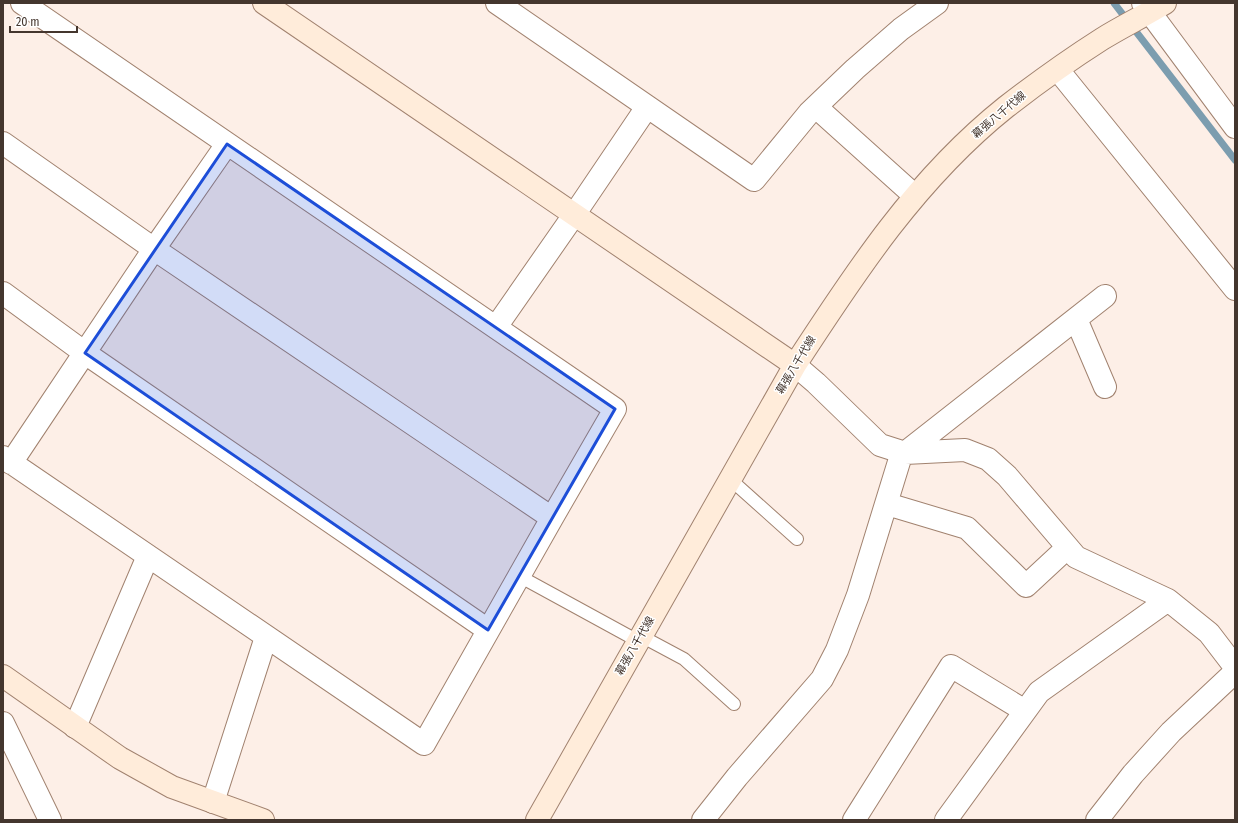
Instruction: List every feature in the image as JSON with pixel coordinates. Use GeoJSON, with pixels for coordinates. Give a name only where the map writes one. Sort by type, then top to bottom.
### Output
{"type":"FeatureCollection","features":[{"type":"Feature","properties":{"kind":"main road"},"geometry":{"type":"LineString","coordinates":[[264,3],[795,365]]}},
{"type":"Feature","properties":{"kind":"main road","name":"幕張八千代線"},"geometry":{"type":"LineString","coordinates":[[537,820],[795,365],[836,301],[881,237],[926,184],[971,138],[1005,108],[1103,39],[1118,31],[1150,9]]}},
{"type":"Feature","properties":{"kind":"main road"},"geometry":{"type":"LineString","coordinates":[[3,676],[120,758],[172,788],[263,820]]}},
{"type":"Feature","properties":{"kind":"street"},"geometry":{"type":"LineString","coordinates":[[22,3],[44,9],[228,144],[615,409],[424,744],[7,460],[85,353],[154,249],[228,144]]}},
{"type":"Feature","properties":{"kind":"street"},"geometry":{"type":"LineString","coordinates":[[505,5],[647,107],[754,180],[809,113],[855,69],[901,29],[937,3]]}},
{"type":"Feature","properties":{"kind":"street"},"geometry":{"type":"LineString","coordinates":[[1150,9],[1235,127]]}},
{"type":"Feature","properties":{"kind":"street"},"geometry":{"type":"LineString","coordinates":[[1058,70],[1235,289]]}},
{"type":"Feature","properties":{"kind":"street"},"geometry":{"type":"LineString","coordinates":[[496,327],[647,107]]}},
{"type":"Feature","properties":{"kind":"street"},"geometry":{"type":"LineString","coordinates":[[816,107],[915,196]]}},
{"type":"Feature","properties":{"kind":"street"},"geometry":{"type":"LineString","coordinates":[[3,143],[154,249],[552,518]]}},
{"type":"Feature","properties":{"kind":"street"},"geometry":{"type":"LineString","coordinates":[[3,293],[85,353],[488,630]]}},
{"type":"Feature","properties":{"kind":"street"},"geometry":{"type":"LineString","coordinates":[[703,820],[737,777],[822,679],[838,650],[858,595],[904,453],[1105,296]]}},
{"type":"Feature","properties":{"kind":"street"},"geometry":{"type":"LineString","coordinates":[[1076,319],[1105,387]]}},
{"type":"Feature","properties":{"kind":"street"},"geometry":{"type":"LineString","coordinates":[[795,365],[880,445],[904,453],[965,450],[988,459],[1007,476],[1076,557],[1168,600],[1209,632],[1235,666]]}},
{"type":"Feature","properties":{"kind":"street"},"geometry":{"type":"LineString","coordinates":[[887,504],[967,528],[1026,586],[1067,548]]}},
{"type":"Feature","properties":{"kind":"street"},"geometry":{"type":"LineString","coordinates":[[74,727],[148,556]]}},
{"type":"Feature","properties":{"kind":"street"},"geometry":{"type":"LineString","coordinates":[[946,820],[1039,692],[1168,600]]}},
{"type":"Feature","properties":{"kind":"street"},"geometry":{"type":"LineString","coordinates":[[213,802],[266,637]]}},
{"type":"Feature","properties":{"kind":"street"},"geometry":{"type":"LineString","coordinates":[[854,820],[951,666],[1025,711]]}},
{"type":"Feature","properties":{"kind":"street"},"geometry":{"type":"LineString","coordinates":[[1097,820],[1133,774],[1170,732],[1235,672]]}},
{"type":"Feature","properties":{"kind":"street"},"geometry":{"type":"LineString","coordinates":[[3,723],[50,820]]}},
{"type":"Feature","properties":{"kind":"lane"},"geometry":{"type":"LineString","coordinates":[[730,479],[797,538]]}},
{"type":"Feature","properties":{"kind":"lane"},"geometry":{"type":"LineString","coordinates":[[519,576],[640,639],[684,659],[734,704]]}},
{"type":"Feature","properties":{"kind":"highlighted area"},"geometry":{"type":"Polygon","coordinates":[[[227,144],[615,409],[488,630],[85,353],[227,144]]]}},
{"type":"Feature","properties":{"kind":"waterway"},"geometry":{"type":"LineString","coordinates":[[1114,3],[1235,160]]}}]}
